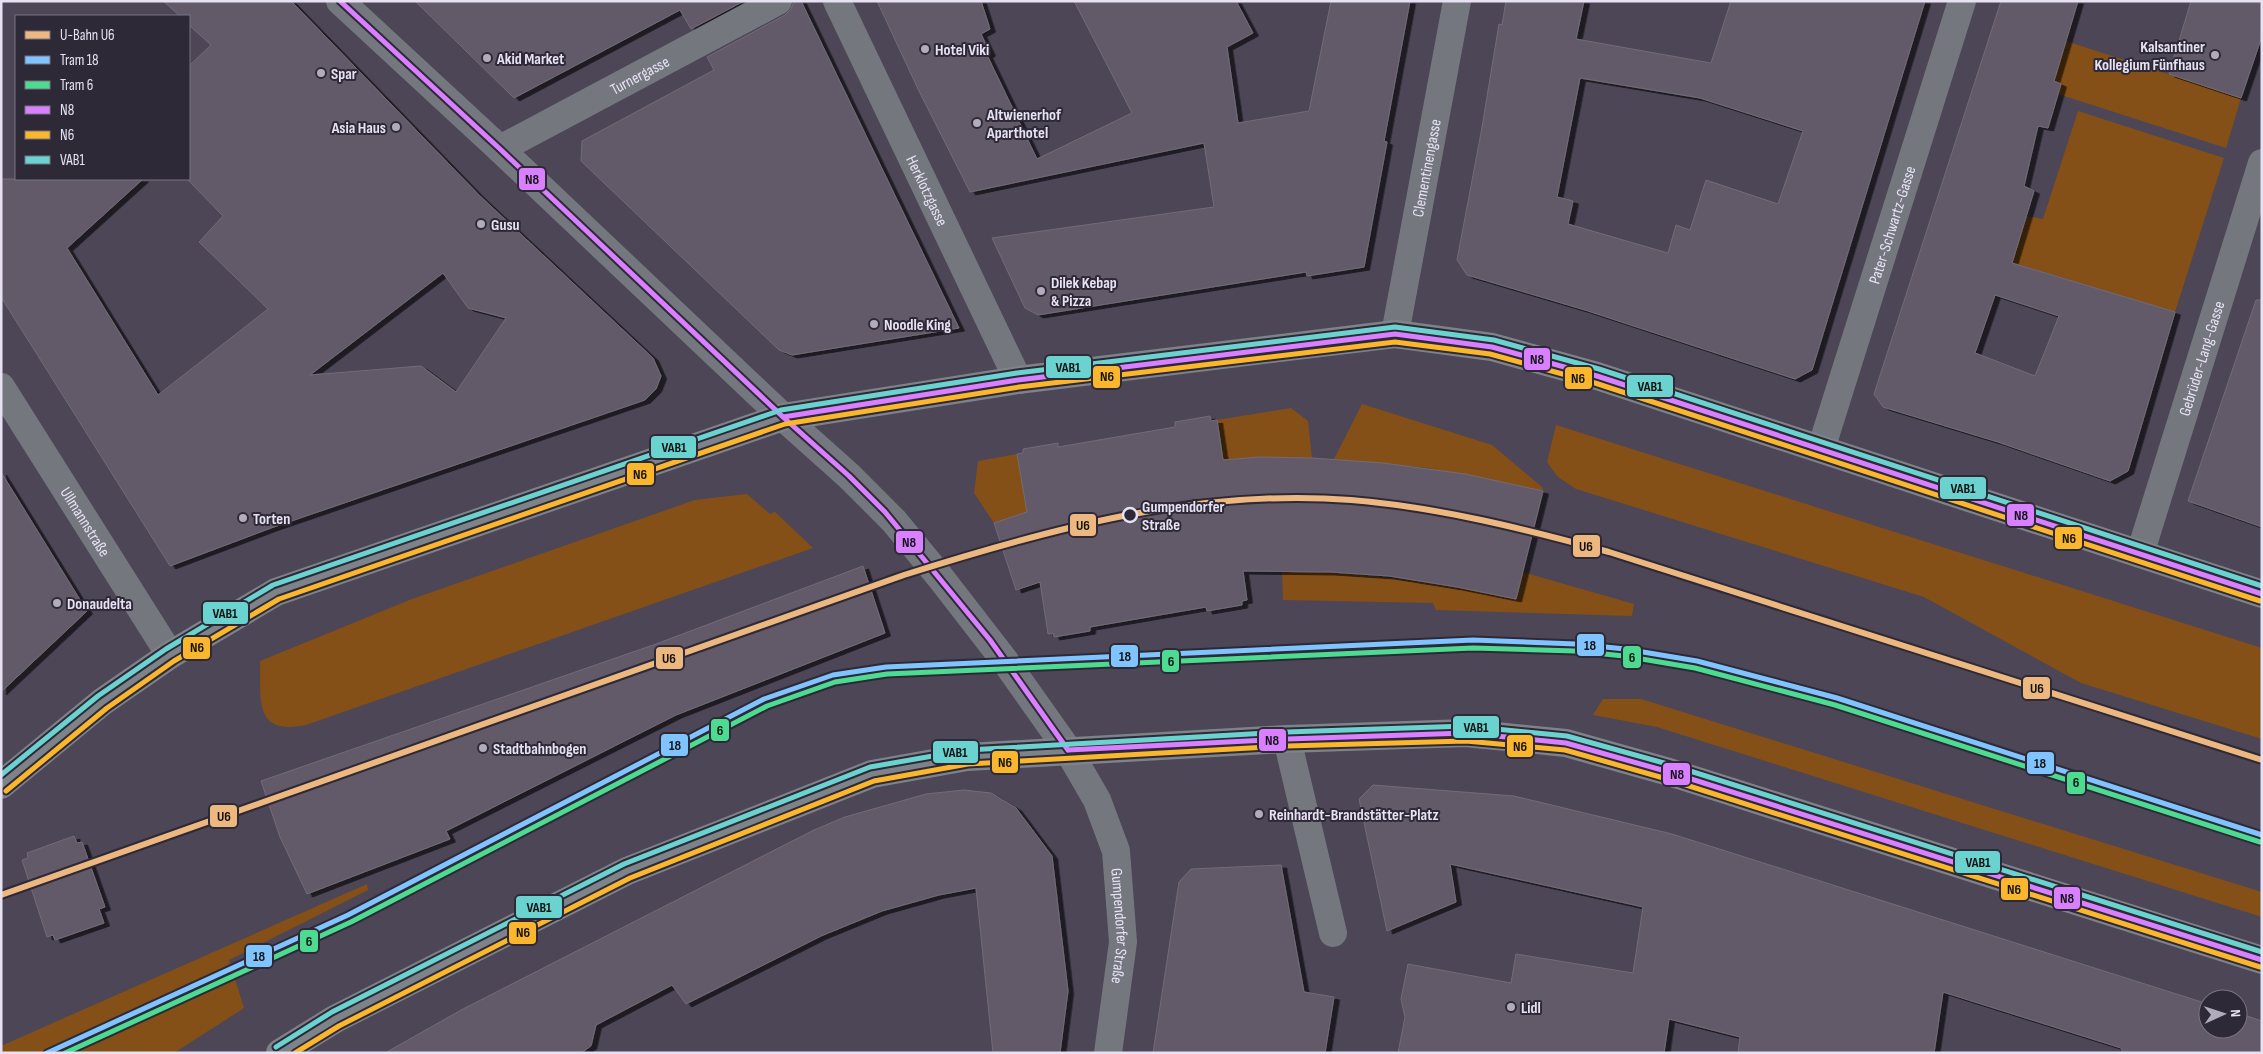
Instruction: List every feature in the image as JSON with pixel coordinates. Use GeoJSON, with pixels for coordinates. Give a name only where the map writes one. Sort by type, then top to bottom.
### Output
{"type":"FeatureCollection","features":[{"type":"Feature","properties":{"kind":"main road"},"geometry":{"type":"LineString","coordinates":[[1,785],[102,702],[170,655],[276,592],[783,417],[1018,380],[1395,334],[1492,347],[1598,376],[2262,594]]}},
{"type":"Feature","properties":{"kind":"main road"},"geometry":{"type":"LineString","coordinates":[[280,1053],[335,1018],[627,870],[872,774],[966,757],[1287,738],[1466,733],[1566,743],[1678,775],[2262,960]]}},
{"type":"Feature","properties":{"kind":"street","name":"Gumpendorfer Straße"},"geometry":{"type":"LineString","coordinates":[[340,1],[500,149],[783,417],[849,476],[894,521],[990,640],[1068,750],[1097,800],[1116,851],[1123,942],[1108,1053]]}},
{"type":"Feature","properties":{"kind":"street","name":"Turnergasse"},"geometry":{"type":"LineString","coordinates":[[500,149],[778,1]]}},
{"type":"Feature","properties":{"kind":"street","name":"Herklotzgasse"},"geometry":{"type":"LineString","coordinates":[[837,1],[1018,380]]}},
{"type":"Feature","properties":{"kind":"street","name":"Clementinengasse"},"geometry":{"type":"LineString","coordinates":[[1395,334],[1457,1]]}},
{"type":"Feature","properties":{"kind":"street","name":"Pater-Schwartz-Gasse"},"geometry":{"type":"LineString","coordinates":[[1821,449],[1962,1]]}},
{"type":"Feature","properties":{"kind":"street","name":"Gebrüder-Lang-Gasse"},"geometry":{"type":"LineString","coordinates":[[2140,554],[2262,162]]}},
{"type":"Feature","properties":{"kind":"street","name":"Ullmannstraße"},"geometry":{"type":"LineString","coordinates":[[1,387],[170,655]]}},
{"type":"Feature","properties":{"kind":"street"},"geometry":{"type":"LineString","coordinates":[[1287,738],[1333,933]]}},
{"type":"Feature","properties":{"kind":"shaded area"},"geometry":{"type":"Polygon","coordinates":[[[2066,41],[2241,98],[2226,148],[2058,94],[2061,85],[2054,81],[2066,41]]]}},
{"type":"Feature","properties":{"kind":"shaded area"},"geometry":{"type":"Polygon","coordinates":[[[2078,111],[2224,158],[2175,312],[2004,260],[2015,223],[2024,225],[2027,216],[2043,219],[2078,111]]]}},
{"type":"Feature","properties":{"kind":"shaded area"},"geometry":{"type":"Polygon","coordinates":[[[1362,404],[1492,445],[1542,487],[1543,491],[1428,468],[1334,459],[1362,404]]]}},
{"type":"Feature","properties":{"kind":"shaded area"},"geometry":{"type":"Polygon","coordinates":[[[1291,408],[1308,421],[1312,458],[1260,457],[1217,460],[1222,450],[1217,420],[1291,408]]]}},
{"type":"Feature","properties":{"kind":"shaded area"},"geometry":{"type":"Polygon","coordinates":[[[1556,425],[2262,648],[2262,739],[2081,683],[1924,597],[1576,489],[1558,477],[1547,462],[1556,425]]]}},
{"type":"Feature","properties":{"kind":"shaded area"},"geometry":{"type":"Polygon","coordinates":[[[1017,454],[1022,483],[1033,510],[994,523],[974,493],[978,461],[1017,454]]]}},
{"type":"Feature","properties":{"kind":"shaded area"},"geometry":{"type":"Polygon","coordinates":[[[747,494],[770,514],[775,512],[813,548],[306,725],[289,727],[277,725],[268,720],[261,701],[260,661],[412,599],[695,500],[747,494]]]}},
{"type":"Feature","properties":{"kind":"shaded area"},"geometry":{"type":"Polygon","coordinates":[[[1282,571],[1342,573],[1400,579],[1515,599],[1522,572],[1634,604],[1632,616],[1436,610],[1433,603],[1283,600],[1282,571]]]}},
{"type":"Feature","properties":{"kind":"shaded area"},"geometry":{"type":"Polygon","coordinates":[[[1603,699],[1641,699],[2262,892],[2262,917],[1657,727],[1593,715],[1603,699]]]}},
{"type":"Feature","properties":{"kind":"shaded area"},"geometry":{"type":"Polygon","coordinates":[[[367,884],[368,890],[229,960],[244,1008],[174,1053],[1,1053],[1,1046],[367,884]]]}},
{"type":"Feature","properties":{"kind":"building"},"geometry":{"type":"Polygon","coordinates":[[[163,1],[291,1],[479,195],[653,358],[661,376],[656,389],[645,400],[271,528],[170,566],[1,297],[1,179],[142,180],[67,248],[158,395],[268,309],[199,242],[223,216],[189,181],[190,65],[211,45],[190,26],[190,15],[179,15],[163,1]],[[443,273],[310,375],[421,366],[456,392],[506,318],[468,308],[443,273]]]}},
{"type":"Feature","properties":{"kind":"building"},"geometry":{"type":"Polygon","coordinates":[[[415,1],[744,1],[691,29],[680,10],[514,98],[415,1]]]}},
{"type":"Feature","properties":{"kind":"building"},"geometry":{"type":"Polygon","coordinates":[[[794,1],[801,1],[959,328],[792,355],[779,350],[581,161],[582,141],[714,70],[707,57],[785,15],[791,9],[794,1]]]}},
{"type":"Feature","properties":{"kind":"building"},"geometry":{"type":"Polygon","coordinates":[[[877,1],[981,1],[990,29],[981,34],[990,53],[987,55],[1037,159],[1132,113],[1074,1],[1236,1],[1253,33],[1227,47],[1238,123],[1309,111],[1331,1],[1410,1],[1384,141],[1387,142],[1364,267],[1307,276],[1306,272],[1038,315],[1025,308],[992,238],[1214,207],[1204,143],[970,192],[918,89],[877,1]]]}},
{"type":"Feature","properties":{"kind":"building"},"geometry":{"type":"Polygon","coordinates":[[[1506,1],[1584,1],[1576,39],[1711,63],[1731,1],[1925,1],[1812,370],[1795,379],[1585,310],[1467,275],[1457,260],[1499,24],[1502,25],[1506,1]],[[1580,78],[1557,197],[1573,201],[1568,224],[1668,253],[1676,225],[1690,230],[1706,180],[1778,204],[1803,131],[1700,98],[1580,78]]]}},
{"type":"Feature","properties":{"kind":"building"},"geometry":{"type":"Polygon","coordinates":[[[2001,1],[2078,1],[2054,81],[2061,84],[2048,128],[2038,126],[2024,186],[2034,191],[2012,263],[2175,312],[2128,471],[2110,481],[1998,442],[1883,407],[1874,394],[2001,1]],[[1995,295],[1975,353],[2035,376],[2059,316],[1995,295]]]}},
{"type":"Feature","properties":{"kind":"building","name":"Kalsantiner Kollegium Fünfhaus"},"geometry":{"type":"Polygon","coordinates":[[[2191,1],[2262,1],[2262,36],[2241,98],[2169,74],[2191,1]]]}},
{"type":"Feature","properties":{"kind":"building"},"geometry":{"type":"Polygon","coordinates":[[[2256,300],[2262,300],[2262,527],[2188,501],[2256,300]]]}},
{"type":"Feature","properties":{"kind":"building","name":"Gumpendorfer Straße"},"geometry":{"type":"Polygon","coordinates":[[[1210,416],[1211,421],[1217,420],[1223,460],[1260,457],[1312,458],[1383,463],[1465,474],[1543,491],[1516,599],[1389,576],[1330,572],[1243,571],[1247,600],[1242,601],[1242,605],[1207,611],[1206,607],[1090,627],[1090,631],[1054,637],[1053,633],[1048,634],[1040,582],[1016,590],[994,523],[1027,512],[1017,454],[1023,453],[1023,449],[1058,443],[1058,447],[1175,427],[1175,422],[1210,416]]]}},
{"type":"Feature","properties":{"kind":"building"},"geometry":{"type":"Polygon","coordinates":[[[1,472],[87,611],[1,692],[1,472]]]}},
{"type":"Feature","properties":{"kind":"building","name":"Stadtbahnbogen"},"geometry":{"type":"Polygon","coordinates":[[[863,566],[885,633],[676,715],[446,831],[450,839],[307,894],[280,837],[261,781],[656,644],[863,566]]]}},
{"type":"Feature","properties":{"kind":"building"},"geometry":{"type":"Polygon","coordinates":[[[1373,785],[1514,796],[1672,834],[2198,1001],[2198,1039],[2248,1039],[2248,1016],[2262,1021],[2262,1053],[2123,1053],[2121,1048],[1943,992],[1934,1053],[1738,1053],[1740,1037],[1669,1019],[1664,1053],[1398,1053],[1405,1017],[1401,999],[1408,964],[1511,983],[1516,954],[1633,973],[1643,907],[1450,864],[1456,902],[1387,931],[1359,799],[1373,785]]]}},
{"type":"Feature","properties":{"kind":"building"},"geometry":{"type":"Polygon","coordinates":[[[964,790],[991,793],[1016,808],[1052,856],[1068,991],[1060,1053],[993,1053],[976,888],[939,895],[882,911],[821,936],[686,1004],[672,985],[596,1025],[591,1046],[581,1053],[385,1053],[463,1009],[814,830],[845,817],[926,794],[964,790]]]}},
{"type":"Feature","properties":{"kind":"building"},"geometry":{"type":"Polygon","coordinates":[[[74,836],[77,843],[82,842],[105,907],[99,909],[104,923],[55,940],[53,935],[47,937],[22,860],[28,858],[27,853],[74,836]]]}},
{"type":"Feature","properties":{"kind":"building"},"geometry":{"type":"Polygon","coordinates":[[[1281,865],[1304,992],[1334,997],[1325,1053],[1153,1053],[1179,882],[1191,869],[1281,865]]]}},
{"type":"Feature","properties":{"kind":"metro line","name":"U6"},"geometry":{"type":"LineString","coordinates":[[1,895],[904,575],[1013,542],[1069,528],[1180,506],[1237,500],[1294,498],[1384,503],[1449,513],[1545,535],[1609,552],[2262,760]]}},
{"type":"Feature","properties":{"kind":"tram line","name":"18"},"geometry":{"type":"LineString","coordinates":[[47,1053],[348,915],[764,699],[833,675],[886,667],[1473,640],[1576,644],[1625,649],[1697,661],[1837,698],[2262,835]]}},
{"type":"Feature","properties":{"kind":"tram line","name":"6"},"geometry":{"type":"LineString","coordinates":[[65,1053],[351,922],[767,706],[835,682],[887,674],[1473,648],[1575,651],[1624,656],[1695,668],[1835,705],[2260,842]]}},
{"type":"Feature","properties":{"kind":"transit line","name":"N8"},"geometry":{"type":"LineString","coordinates":[[340,1],[500,149],[783,417],[849,476],[885,512],[990,640],[1068,750]]}},
{"type":"Feature","properties":{"kind":"transit line","name":"VAB1"},"geometry":{"type":"LineString","coordinates":[[1,775],[98,696],[166,649],[273,585],[781,410],[1017,373],[1395,327],[1494,340],[1599,369],[2262,586]]}},
{"type":"Feature","properties":{"kind":"transit line","name":"N8"},"geometry":{"type":"LineString","coordinates":[[783,417],[1018,380],[1395,334],[1492,347],[1597,376],[2262,594]]}},
{"type":"Feature","properties":{"kind":"transit line","name":"N6"},"geometry":{"type":"LineString","coordinates":[[6,791],[107,708],[174,661],[279,599],[785,424],[1019,387],[1395,342],[1490,354],[1595,383],[2260,601]]}},
{"type":"Feature","properties":{"kind":"transit line","name":"VAB1"},"geometry":{"type":"LineString","coordinates":[[276,1047],[332,1012],[624,864],[870,767],[967,750],[1287,732],[1466,726],[1567,736],[1671,765],[2262,952]]}},
{"type":"Feature","properties":{"kind":"transit line","name":"N8"},"geometry":{"type":"LineString","coordinates":[[1068,750],[1287,739],[1466,733],[1566,743],[1669,772],[2262,960]]}},
{"type":"Feature","properties":{"kind":"transit line","name":"N6"},"geometry":{"type":"LineString","coordinates":[[295,1053],[339,1026],[630,878],[874,781],[968,764],[1287,746],[1466,741],[1565,750],[1667,779],[2260,967]]}},
{"type":"Feature","properties":{"kind":"place","name":"Hotel Viki"},"geometry":{"type":"Point","coordinates":[925,49]}},
{"type":"Feature","properties":{"kind":"place","name":"Kalsantiner Kollegium Fünfhaus"},"geometry":{"type":"Point","coordinates":[2215,55]}},
{"type":"Feature","properties":{"kind":"place","name":"Akid Market"},"geometry":{"type":"Point","coordinates":[487,58]}},
{"type":"Feature","properties":{"kind":"place","name":"Spar"},"geometry":{"type":"Point","coordinates":[321,73]}},
{"type":"Feature","properties":{"kind":"place","name":"Altwienerhof Aparthotel"},"geometry":{"type":"Point","coordinates":[977,123]}},
{"type":"Feature","properties":{"kind":"place","name":"Asia Haus"},"geometry":{"type":"Point","coordinates":[396,127]}},
{"type":"Feature","properties":{"kind":"place","name":"Gusu"},"geometry":{"type":"Point","coordinates":[481,224]}},
{"type":"Feature","properties":{"kind":"place","name":"Dilek Kebap & Pizza"},"geometry":{"type":"Point","coordinates":[1041,291]}},
{"type":"Feature","properties":{"kind":"place","name":"Noodle King"},"geometry":{"type":"Point","coordinates":[874,324]}},
{"type":"Feature","properties":{"kind":"place","name":"Gumpendorfer Straße"},"geometry":{"type":"Point","coordinates":[1130,515]}},
{"type":"Feature","properties":{"kind":"place","name":"Torten"},"geometry":{"type":"Point","coordinates":[243,518]}},
{"type":"Feature","properties":{"kind":"place","name":"Donaudelta"},"geometry":{"type":"Point","coordinates":[57,603]}},
{"type":"Feature","properties":{"kind":"place","name":"Stadtbahnbogen"},"geometry":{"type":"Point","coordinates":[483,748]}},
{"type":"Feature","properties":{"kind":"place","name":"Reinhardt-Brandstätter-Platz"},"geometry":{"type":"Point","coordinates":[1259,814]}},
{"type":"Feature","properties":{"kind":"place","name":"Lidl"},"geometry":{"type":"Point","coordinates":[1511,1007]}}]}
